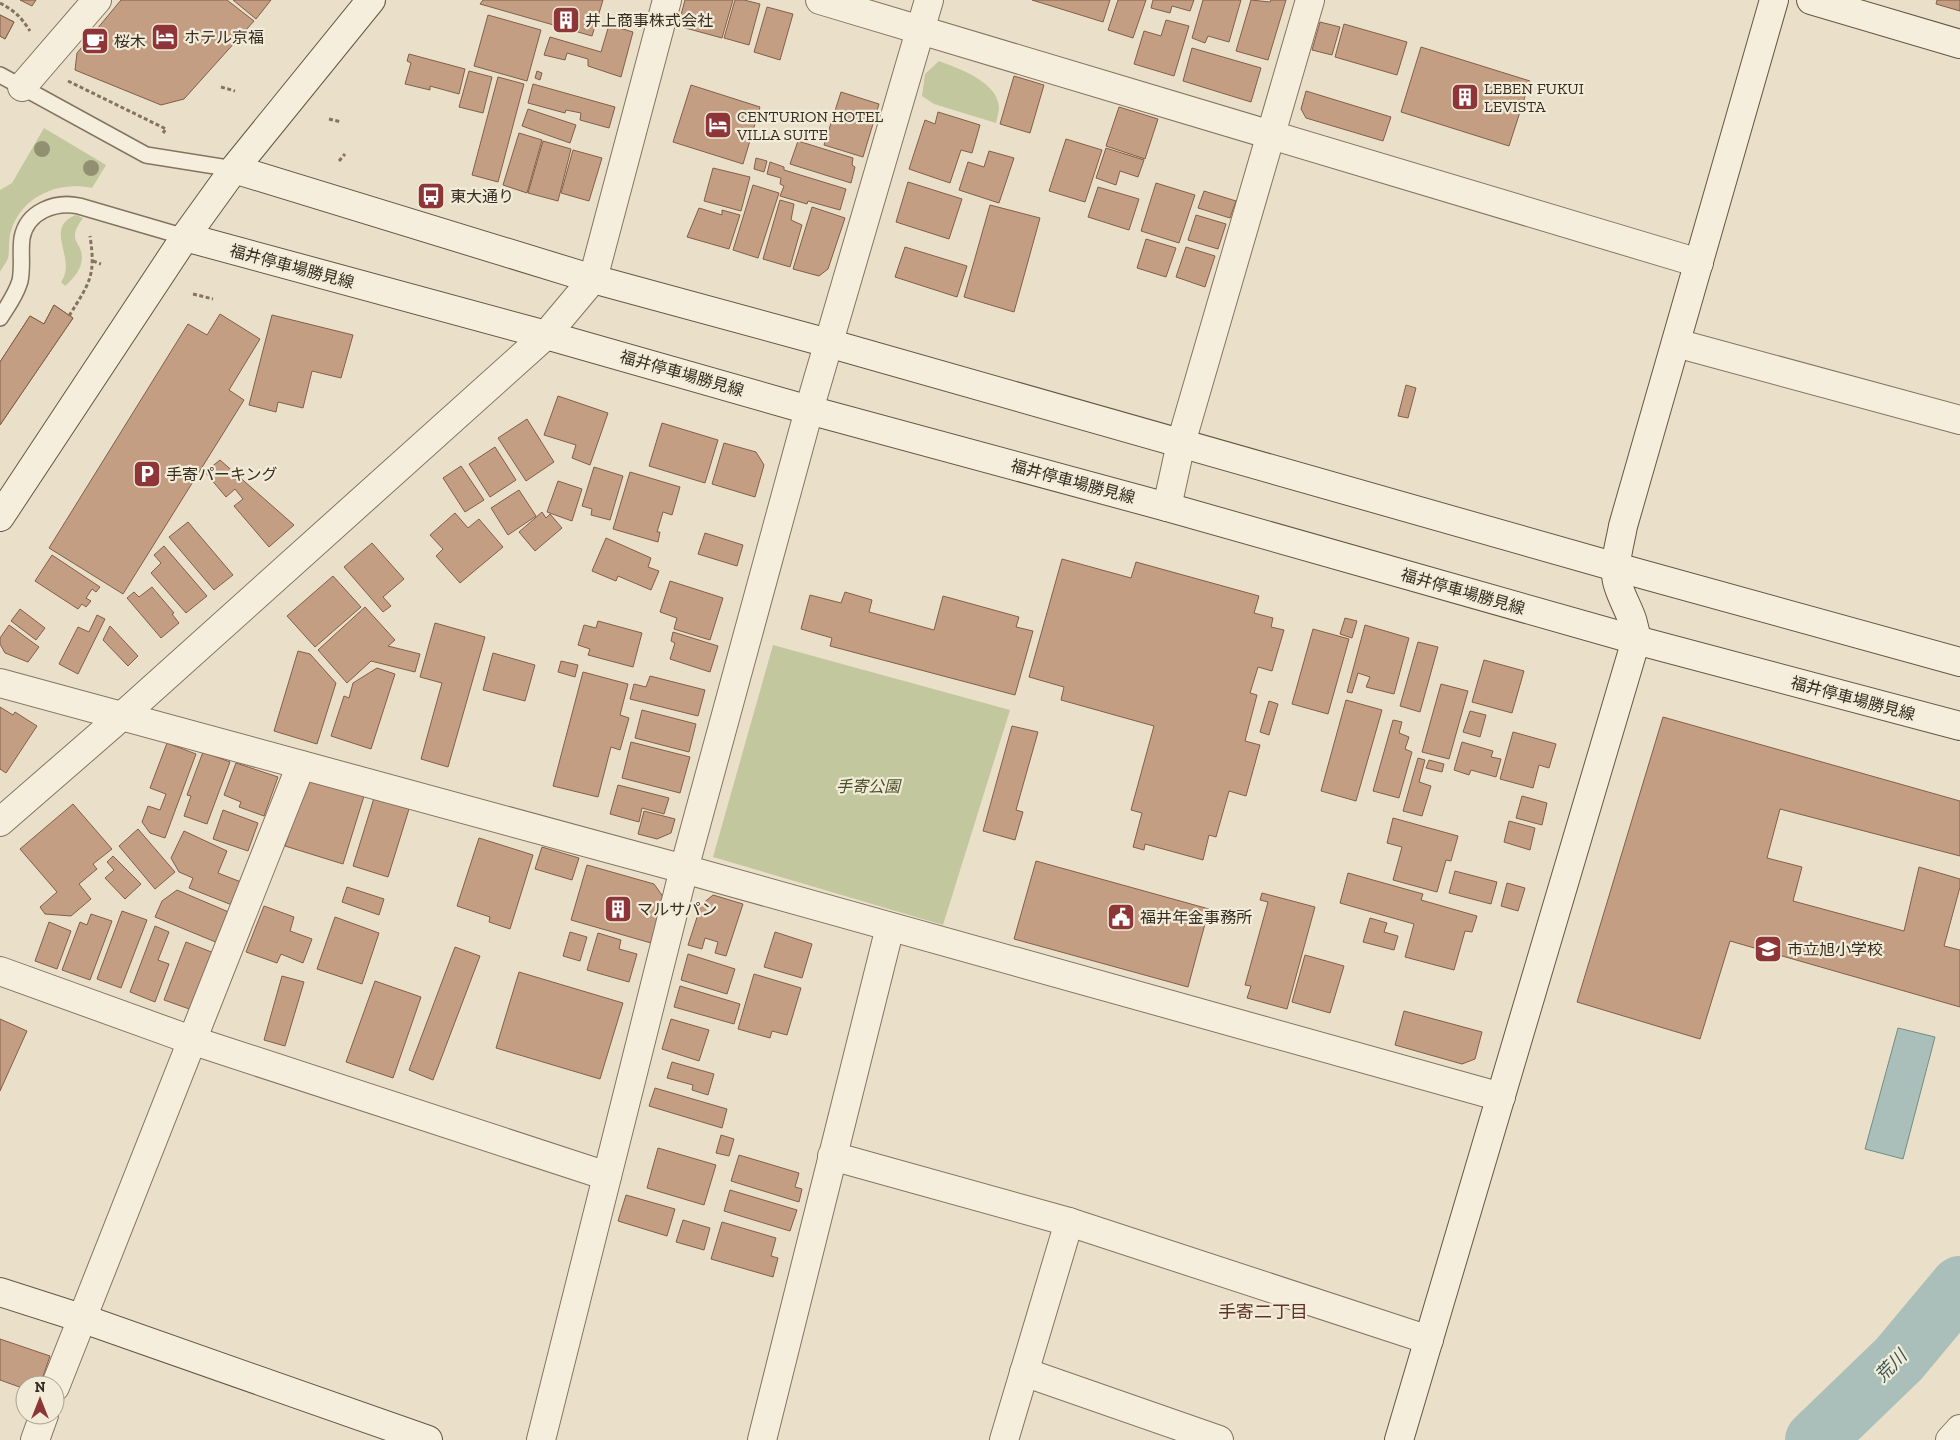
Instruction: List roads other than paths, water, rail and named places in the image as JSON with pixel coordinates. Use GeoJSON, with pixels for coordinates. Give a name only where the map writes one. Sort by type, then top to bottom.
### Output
{"type":"FeatureCollection","features":[{"type":"Feature","properties":{"kind":"street"},"geometry":{"type":"LineString","coordinates":[[11,81],[97,0]]}},
{"type":"Feature","properties":{"kind":"street"},"geometry":{"type":"LineString","coordinates":[[0,518],[185,237],[234,169],[372,0]]}},
{"type":"Feature","properties":{"kind":"street"},"geometry":{"type":"LineString","coordinates":[[0,822],[122,716],[546,335],[593,279],[667,0]]}},
{"type":"Feature","properties":{"kind":"street"},"geometry":{"type":"LineString","coordinates":[[820,0],[1699,262]]}},
{"type":"Feature","properties":{"kind":"street"},"geometry":{"type":"LineString","coordinates":[[541,1440],[684,869],[809,410],[929,0]]}},
{"type":"Feature","properties":{"kind":"street"},"geometry":{"type":"LineString","coordinates":[[1167,507],[1181,443],[1310,0]]}},
{"type":"Feature","properties":{"kind":"street"},"geometry":{"type":"LineString","coordinates":[[1400,1440],[1636,640],[1635,626],[1617,583],[1616,567],[1623,526],[1774,0]]}},
{"type":"Feature","properties":{"kind":"street"},"geometry":{"type":"LineString","coordinates":[[1812,0],[1960,44]]}},
{"type":"Feature","properties":{"kind":"street"},"geometry":{"type":"LineString","coordinates":[[234,169],[593,279],[1960,662]]}},
{"type":"Feature","properties":{"kind":"street","name":"福井停車場勝見線"},"geometry":{"type":"LineString","coordinates":[[185,237],[1167,507],[1636,640],[1960,726]]}},
{"type":"Feature","properties":{"kind":"street"},"geometry":{"type":"LineString","coordinates":[[1676,343],[1960,420]]}},
{"type":"Feature","properties":{"kind":"street"},"geometry":{"type":"LineString","coordinates":[[0,683],[684,869],[1501,1098]]}},
{"type":"Feature","properties":{"kind":"street"},"geometry":{"type":"LineString","coordinates":[[60,1375],[301,765]]}},
{"type":"Feature","properties":{"kind":"street"},"geometry":{"type":"LineString","coordinates":[[762,1440],[890,927]]}},
{"type":"Feature","properties":{"kind":"street"},"geometry":{"type":"LineString","coordinates":[[0,971],[191,1040],[607,1176]]}},
{"type":"Feature","properties":{"kind":"street"},"geometry":{"type":"LineString","coordinates":[[832,1156],[1068,1222],[1429,1340]]}},
{"type":"Feature","properties":{"kind":"street"},"geometry":{"type":"LineString","coordinates":[[1004,1440],[1068,1222]]}},
{"type":"Feature","properties":{"kind":"street"},"geometry":{"type":"LineString","coordinates":[[0,1292],[81,1318],[428,1440]]}},
{"type":"Feature","properties":{"kind":"street"},"geometry":{"type":"LineString","coordinates":[[1024,1372],[1219,1440]]}},
{"type":"Feature","properties":{"kind":"street"},"geometry":{"type":"LineString","coordinates":[[35,1440],[40,1425]]}},
{"type":"Feature","properties":{"kind":"street"},"geometry":{"type":"LineString","coordinates":[[1950,1440],[1960,1429]]}},
{"type":"Feature","properties":{"kind":"lane"},"geometry":{"type":"LineString","coordinates":[[11,81],[146,155],[234,169]]}},
{"type":"Feature","properties":{"kind":"lane"},"geometry":{"type":"LineString","coordinates":[[0,318],[9,305],[20,280],[23,236],[33,218],[43,210],[61,204],[79,206],[185,237]]}},
{"type":"Feature","properties":{"kind":"water"},"geometry":{"type":"Polygon","coordinates":[[[1898,1028],[1935,1037],[1903,1159],[1865,1149],[1898,1028]]]}},
{"type":"Feature","properties":{"kind":"waterway","name":"荒川"},"geometry":{"type":"LineString","coordinates":[[1815,1440],[1899,1359],[1960,1286]]}},
{"type":"Feature","properties":{"kind":"place","name":"井上商事株式会社"},"geometry":{"type":"Point","coordinates":[566,20]}},
{"type":"Feature","properties":{"kind":"place","name":"ホテル京福"},"geometry":{"type":"Point","coordinates":[165,37]}},
{"type":"Feature","properties":{"kind":"place","name":"桜木"},"geometry":{"type":"Point","coordinates":[95,41]}},
{"type":"Feature","properties":{"kind":"place","name":"LEBEN FUKUI LEVISTA"},"geometry":{"type":"Point","coordinates":[1465,97]}},
{"type":"Feature","properties":{"kind":"place","name":"CENTURION HOTEL VILLA SUITE"},"geometry":{"type":"Point","coordinates":[718,125]}},
{"type":"Feature","properties":{"kind":"place","name":"東大通り"},"geometry":{"type":"Point","coordinates":[431,196]}},
{"type":"Feature","properties":{"kind":"place","name":"手寄パーキング"},"geometry":{"type":"Point","coordinates":[147,474]}},
{"type":"Feature","properties":{"kind":"place","name":"マルサパン"},"geometry":{"type":"Point","coordinates":[618,909]}},
{"type":"Feature","properties":{"kind":"place","name":"福井年金事務所"},"geometry":{"type":"Point","coordinates":[1121,917]}},
{"type":"Feature","properties":{"kind":"place","name":"市立旭小学校"},"geometry":{"type":"Point","coordinates":[1768,949]}},
{"type":"Feature","properties":{"kind":"district","name":"手寄二丁目"},"geometry":{"type":"Point","coordinates":[1263,1312]}},
{"type":"Feature","properties":{"kind":"park label","name":"手寄公園"},"geometry":{"type":"Point","coordinates":[868,786]}}]}
